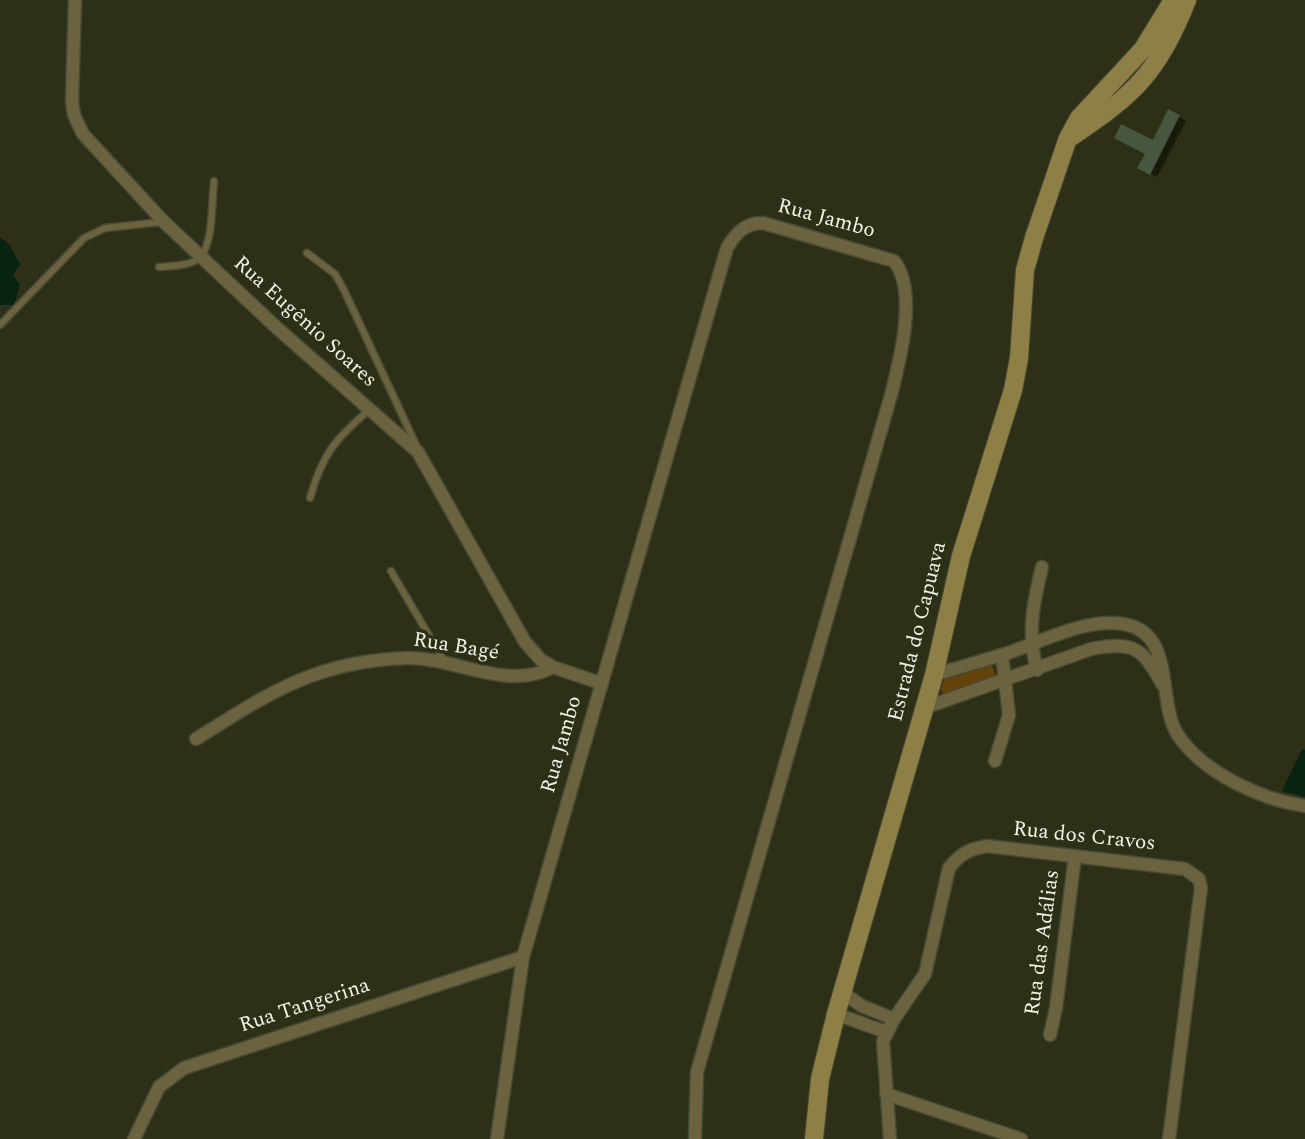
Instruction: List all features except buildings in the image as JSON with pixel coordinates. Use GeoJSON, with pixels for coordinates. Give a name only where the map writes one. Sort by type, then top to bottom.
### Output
{"type":"FeatureCollection","features":[{"type":"Feature","properties":{"kind":"main road","name":"Estrada do Capuava"},"geometry":{"type":"LineString","coordinates":[[814,1139],[820,1079],[836,1014],[934,675],[961,556],[1013,390],[1028,256],[1068,138],[1092,102],[1156,31],[1173,0]]}},
{"type":"Feature","properties":{"kind":"main road"},"geometry":{"type":"LineString","coordinates":[[1068,138],[1113,109],[1144,80],[1169,41],[1187,0]]}},
{"type":"Feature","properties":{"kind":"main road"},"geometry":{"type":"LineString","coordinates":[[1128,65],[1131,79],[1144,80]]}},
{"type":"Feature","properties":{"kind":"street","name":"Rua Eugênio Soares"},"geometry":{"type":"LineString","coordinates":[[75,0],[74,115],[97,151],[164,222],[277,328],[418,452],[524,642],[541,660],[553,667]]}},
{"type":"Feature","properties":{"kind":"street","name":"Rua Jambo"},"geometry":{"type":"LineString","coordinates":[[497,1139],[523,957],[600,683],[727,247],[734,237],[752,223],[763,223],[894,261],[905,280],[901,356],[697,1072],[695,1139]]}},
{"type":"Feature","properties":{"kind":"street"},"geometry":{"type":"LineString","coordinates":[[1037,670],[1030,645],[1031,617],[1041,567]]}},
{"type":"Feature","properties":{"kind":"street"},"geometry":{"type":"LineString","coordinates":[[934,675],[1094,624],[1124,624],[1136,628],[1156,647],[1161,658],[1164,688],[1177,734],[1193,753],[1226,776],[1260,793],[1305,806]]}},
{"type":"Feature","properties":{"kind":"street"},"geometry":{"type":"LineString","coordinates":[[1053,638],[1059,662]]}},
{"type":"Feature","properties":{"kind":"street"},"geometry":{"type":"LineString","coordinates":[[924,708],[1091,649],[1127,646],[1150,661],[1164,688]]}},
{"type":"Feature","properties":{"kind":"street"},"geometry":{"type":"LineString","coordinates":[[995,761],[1009,715],[1002,655]]}},
{"type":"Feature","properties":{"kind":"street","name":"Rua Bagé"},"geometry":{"type":"LineString","coordinates":[[196,739],[290,682],[349,664],[410,658],[519,677],[531,676],[553,667]]}},
{"type":"Feature","properties":{"kind":"street"},"geometry":{"type":"LineString","coordinates":[[553,667],[600,683]]}},
{"type":"Feature","properties":{"kind":"street","name":"Rua dos Cravos"},"geometry":{"type":"LineString","coordinates":[[890,1139],[882,1052],[886,1032],[925,974],[944,881],[958,856],[971,849],[987,846],[1185,869],[1199,879],[1202,888],[1169,1139]]}},
{"type":"Feature","properties":{"kind":"street","name":"Rua das Adálias"},"geometry":{"type":"LineString","coordinates":[[1050,1035],[1056,1008],[1075,856]]}},
{"type":"Feature","properties":{"kind":"street","name":"Rua Tangerina"},"geometry":{"type":"LineString","coordinates":[[134,1139],[159,1087],[184,1068],[523,957]]}},
{"type":"Feature","properties":{"kind":"street"},"geometry":{"type":"LineString","coordinates":[[843,993],[862,1006],[894,1019]]}},
{"type":"Feature","properties":{"kind":"street"},"geometry":{"type":"LineString","coordinates":[[836,1014],[886,1032]]}},
{"type":"Feature","properties":{"kind":"street"},"geometry":{"type":"LineString","coordinates":[[886,1094],[1017,1138]]}},
{"type":"Feature","properties":{"kind":"lane"},"geometry":{"type":"LineString","coordinates":[[159,268],[194,261],[202,256],[208,237],[214,181]]}},
{"type":"Feature","properties":{"kind":"lane"},"geometry":{"type":"LineString","coordinates":[[0,325],[84,238],[105,228],[164,222]]}},
{"type":"Feature","properties":{"kind":"lane"},"geometry":{"type":"LineString","coordinates":[[307,253],[335,274],[344,290],[400,405],[418,452]]}},
{"type":"Feature","properties":{"kind":"lane"},"geometry":{"type":"LineString","coordinates":[[310,498],[320,465],[330,447],[370,408]]}},
{"type":"Feature","properties":{"kind":"lane"},"geometry":{"type":"LineString","coordinates":[[391,571],[445,662]]}},
{"type":"Feature","properties":{"kind":"shaded area"},"geometry":{"type":"Polygon","coordinates":[[[0,237],[9,244],[20,264],[13,275],[20,285],[14,305],[0,305],[0,237]]]}},
{"type":"Feature","properties":{"kind":"shaded area"},"geometry":{"type":"Polygon","coordinates":[[[991,664],[996,675],[944,695],[941,689],[944,680],[991,664]]]}},
{"type":"Feature","properties":{"kind":"shaded area"},"geometry":{"type":"Polygon","coordinates":[[[1302,749],[1305,750],[1305,797],[1282,791],[1302,749]]]}}]}
